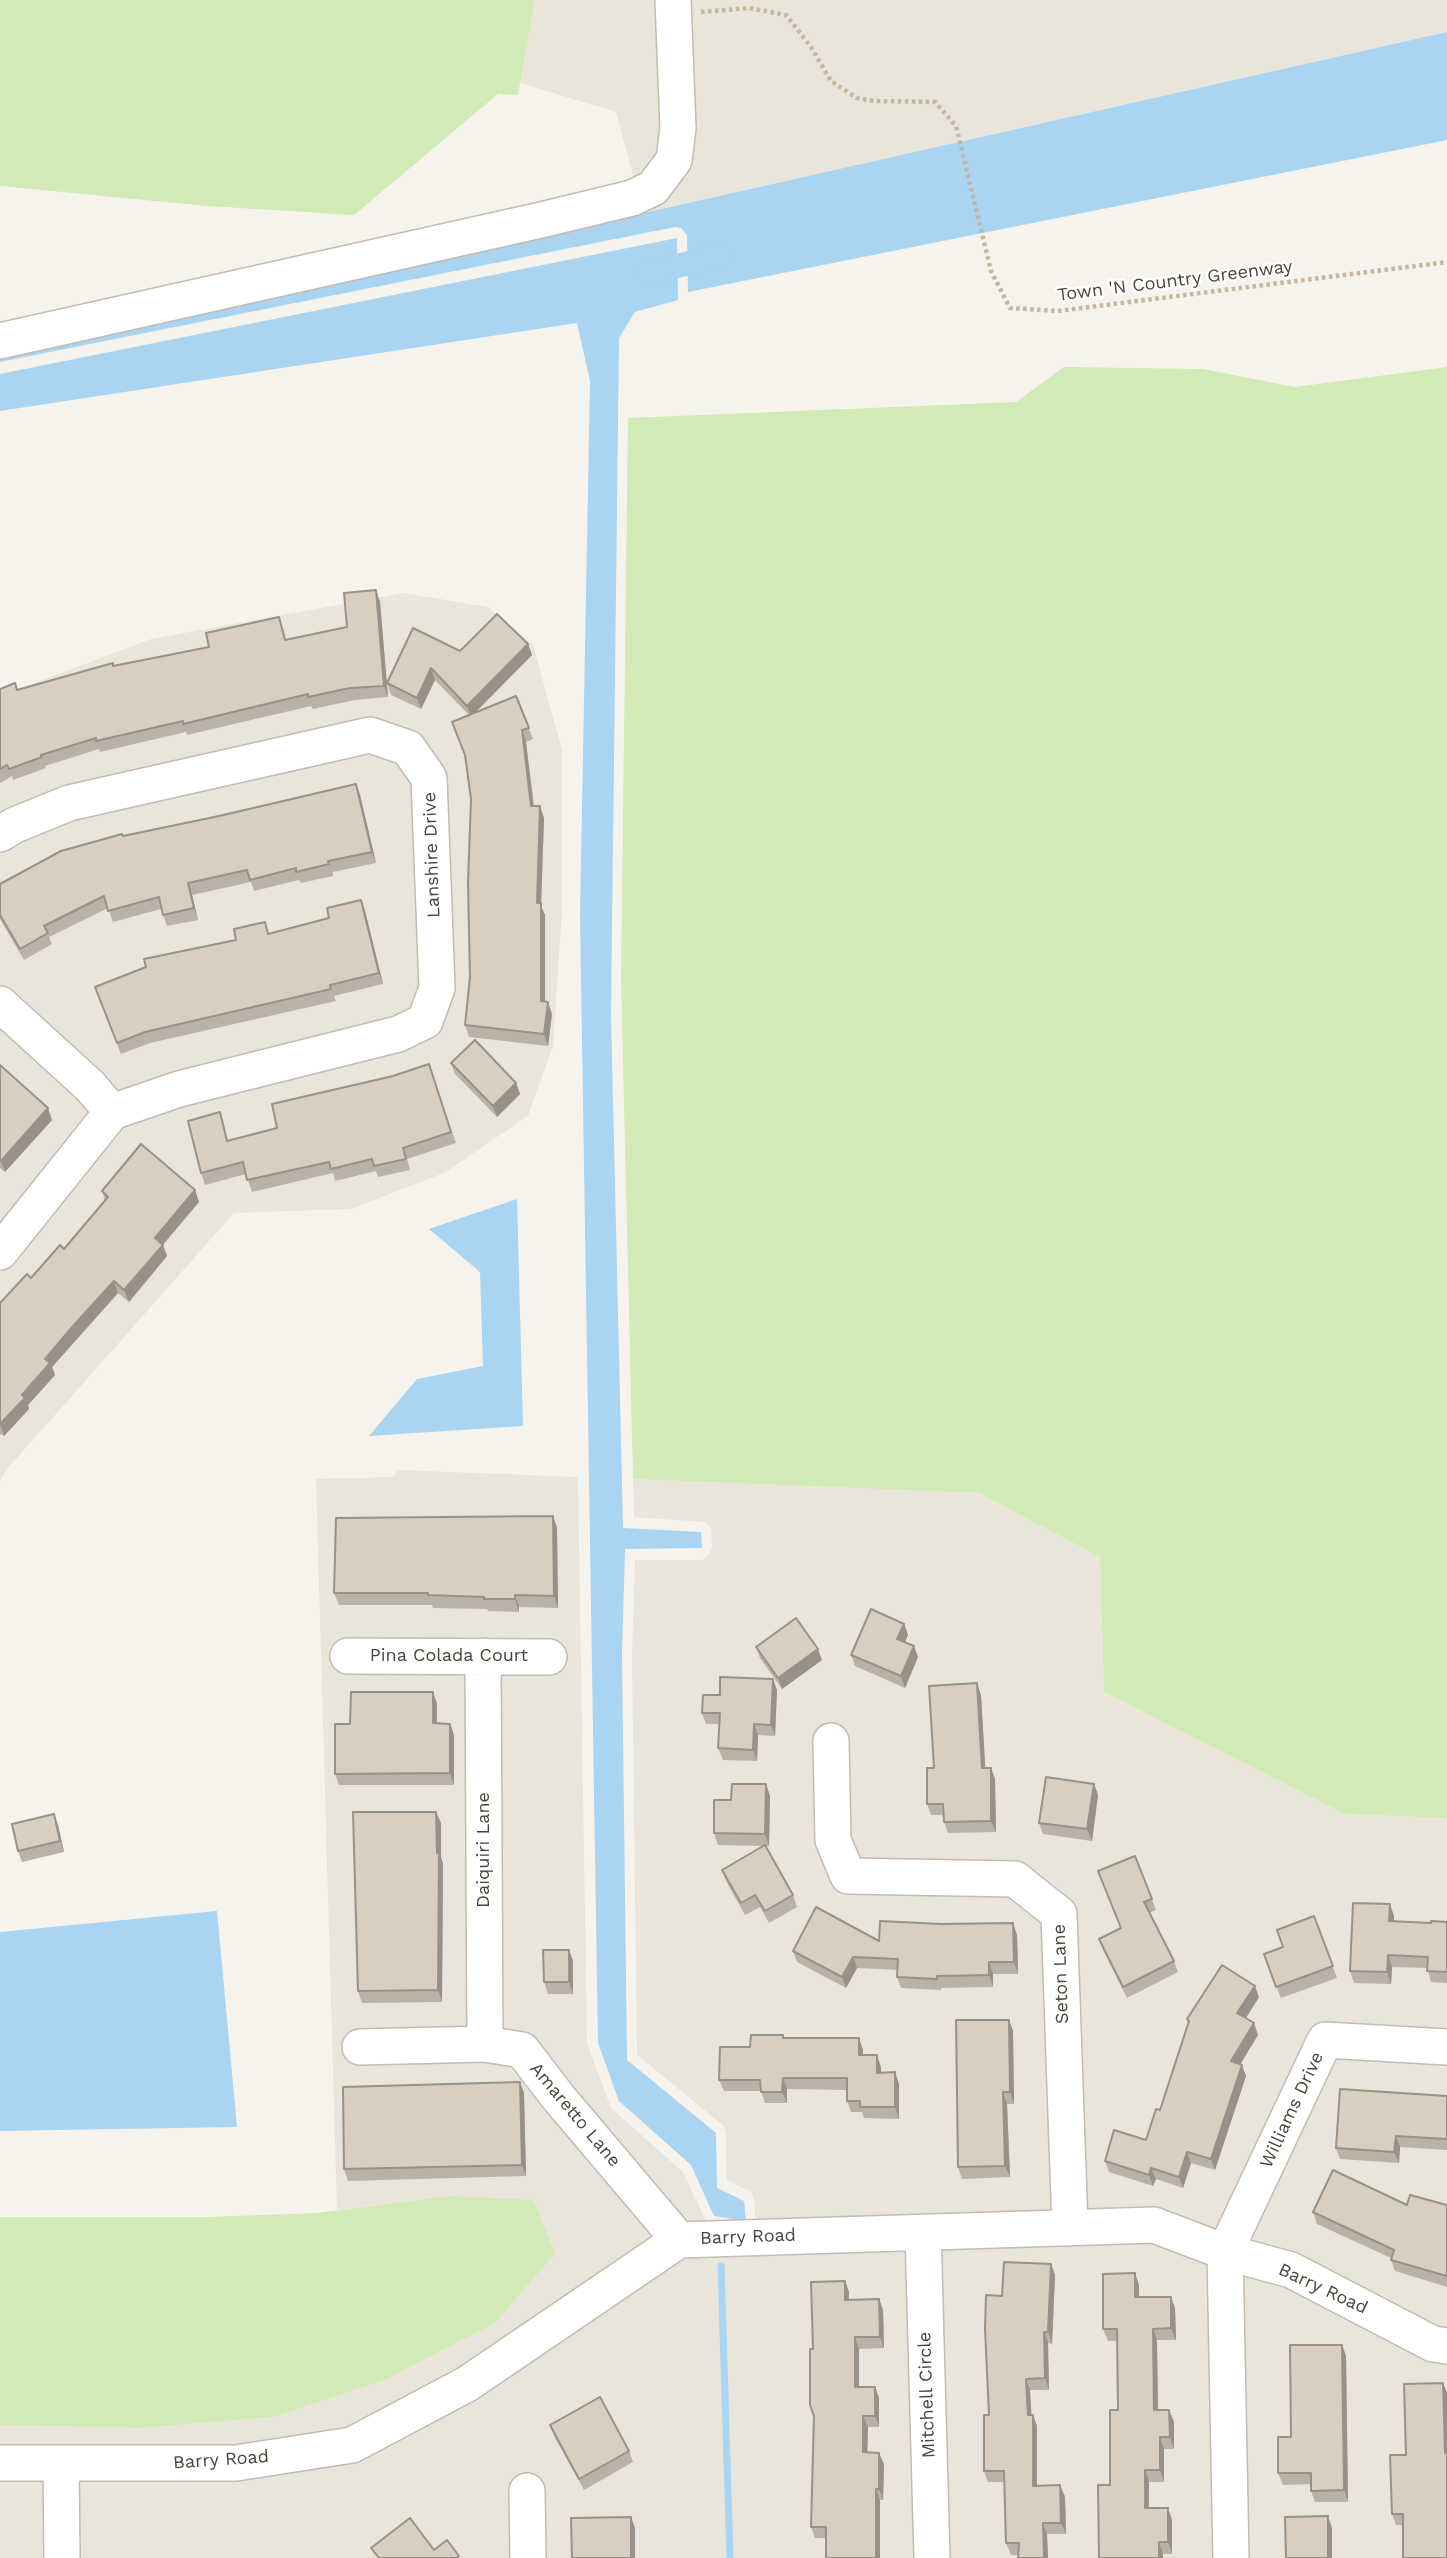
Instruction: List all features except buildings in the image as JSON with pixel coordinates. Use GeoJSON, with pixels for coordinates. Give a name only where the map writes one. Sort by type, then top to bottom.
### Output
{"type":"FeatureCollection","features":[{"type":"Feature","properties":{"kind":"street"},"geometry":{"type":"LineString","coordinates":[[0,341],[541,220],[632,198],[653,188],[674,160],[678,128],[673,6]]}},
{"type":"Feature","properties":{"kind":"street","name":"Lanshire Drive"},"geometry":{"type":"LineString","coordinates":[[0,834],[69,803],[370,735],[408,748],[429,778],[437,988],[425,1021],[398,1034],[179,1089],[112,1112]]}},
{"type":"Feature","properties":{"kind":"street"},"geometry":{"type":"LineString","coordinates":[[0,1003],[90,1086],[112,1112],[0,1252]]}},
{"type":"Feature","properties":{"kind":"street","name":"Pina Colada Court"},"geometry":{"type":"LineString","coordinates":[[348,1656],[549,1657]]}},
{"type":"Feature","properties":{"kind":"street","name":"Daiquiri Lane"},"geometry":{"type":"LineString","coordinates":[[483,1656],[485,2044]]}},
{"type":"Feature","properties":{"kind":"street","name":"Seton Lane"},"geometry":{"type":"LineString","coordinates":[[831,1741],[833,1840],[848,1876],[1015,1879],[1059,1914],[1070,2228]]}},
{"type":"Feature","properties":{"kind":"street","name":"Williams Drive"},"geometry":{"type":"LineString","coordinates":[[1224,2252],[1325,2039],[1447,2047]]}},
{"type":"Feature","properties":{"kind":"street","name":"Amaretto Lane"},"geometry":{"type":"LineString","coordinates":[[360,2047],[485,2044],[522,2050],[558,2097],[680,2240]]}},
{"type":"Feature","properties":{"kind":"street","name":"Barry Road"},"geometry":{"type":"LineString","coordinates":[[0,2463],[236,2463],[352,2445],[467,2384],[680,2240],[1154,2225],[1224,2252],[1291,2270],[1433,2344],[1447,2346]]}},
{"type":"Feature","properties":{"kind":"street","name":"Mitchell Circle"},"geometry":{"type":"LineString","coordinates":[[923,2232],[932,2558]]}},
{"type":"Feature","properties":{"kind":"street"},"geometry":{"type":"LineString","coordinates":[[1224,2252],[1231,2558]]}},
{"type":"Feature","properties":{"kind":"street"},"geometry":{"type":"LineString","coordinates":[[61,2464],[62,2558]]}},
{"type":"Feature","properties":{"kind":"street"},"geometry":{"type":"LineString","coordinates":[[527,2491],[528,2558]]}},
{"type":"Feature","properties":{"kind":"path","name":"Town 'N Country Greenway"},"geometry":{"type":"LineString","coordinates":[[673,6],[712,12],[749,8],[786,15],[811,47],[831,81],[858,98],[874,101],[935,102],[956,125],[991,271],[1010,308],[1058,311],[1447,262]]}},
{"type":"Feature","properties":{"kind":"shaded area"},"geometry":{"type":"Polygon","coordinates":[[[535,0],[1447,0],[1447,32],[643,213],[616,112],[520,83],[535,0]]]}},
{"type":"Feature","properties":{"kind":"shaded area"},"geometry":{"type":"Polygon","coordinates":[[[404,593],[488,607],[533,645],[562,750],[562,909],[553,1046],[528,1116],[444,1173],[351,1209],[234,1213],[8,1468],[0,1481],[0,1273],[119,1124],[430,1034],[417,740],[0,818],[0,696],[151,639],[404,593]]]}},
{"type":"Feature","properties":{"kind":"shaded area"},"geometry":{"type":"Polygon","coordinates":[[[370,749],[401,760],[417,783],[425,985],[416,1011],[115,1097],[97,1076],[0,986],[0,849],[72,816],[370,749]]]}},
{"type":"Feature","properties":{"kind":"shaded area"},"geometry":{"type":"Polygon","coordinates":[[[0,1020],[95,1113],[0,1232],[0,1020]]]}},
{"type":"Feature","properties":{"kind":"shaded area"},"geometry":{"type":"Polygon","coordinates":[[[398,1470],[578,1477],[587,2043],[611,2108],[683,2172],[708,2225],[684,2226],[497,2032],[496,1670],[561,1670],[561,1644],[336,1642],[336,1669],[472,1670],[473,2030],[348,2033],[348,2060],[484,2057],[516,2063],[660,2237],[461,2372],[348,2432],[235,2453],[0,2450],[0,2425],[142,2428],[274,2417],[385,2380],[495,2323],[449,2196],[337,2210],[316,1479],[392,1477],[398,1470]]]}},
{"type":"Feature","properties":{"kind":"shaded area"},"geometry":{"type":"Polygon","coordinates":[[[633,1479],[979,1493],[1100,1557],[1104,1692],[1345,1814],[1447,1818],[1447,2033],[1325,2026],[1219,2236],[1081,2214],[1066,1903],[1011,1892],[1047,1921],[1057,2215],[756,2224],[751,2192],[727,2180],[724,2126],[637,2055],[632,1654],[635,1560],[702,1560],[710,1554],[712,1547],[711,1528],[705,1522],[634,1517],[633,1479]],[[819,1727],[821,1840],[837,1881],[1009,1892],[856,1862],[845,1837],[843,1727],[819,1727]]]}},
{"type":"Feature","properties":{"kind":"shaded area"},"geometry":{"type":"Polygon","coordinates":[[[1332,2053],[1447,2060],[1447,2332],[1243,2243],[1332,2053]]]}},
{"type":"Feature","properties":{"kind":"shaded area"},"geometry":{"type":"Polygon","coordinates":[[[1152,2239],[1213,2262],[1219,2558],[945,2558],[935,2245],[1152,2239]]]}},
{"type":"Feature","properties":{"kind":"shaded area"},"geometry":{"type":"Polygon","coordinates":[[[911,2245],[920,2558],[540,2558],[538,2477],[515,2478],[515,2558],[74,2558],[73,2478],[353,2459],[684,2253],[911,2245]]]}},
{"type":"Feature","properties":{"kind":"shaded area"},"geometry":{"type":"Polygon","coordinates":[[[1237,2269],[1287,2283],[1447,2359],[1447,2558],[1243,2558],[1237,2269]]]}},
{"type":"Feature","properties":{"kind":"shaded area"},"geometry":{"type":"Polygon","coordinates":[[[0,2477],[49,2477],[50,2558],[0,2558],[0,2477]]]}},
{"type":"Feature","properties":{"kind":"green space"},"geometry":{"type":"Polygon","coordinates":[[[0,0],[535,0],[518,95],[498,94],[354,215],[207,206],[0,186],[0,0]]]}},
{"type":"Feature","properties":{"kind":"green space"},"geometry":{"type":"Polygon","coordinates":[[[1064,367],[1203,369],[1295,387],[1447,367],[1447,1818],[1345,1814],[1104,1692],[1100,1557],[979,1493],[633,1479],[621,977],[628,418],[1016,402],[1064,367]]]}},
{"type":"Feature","properties":{"kind":"green space"},"geometry":{"type":"Polygon","coordinates":[[[449,2196],[533,2200],[555,2253],[495,2323],[385,2380],[274,2417],[142,2428],[0,2425],[0,2217],[205,2217],[317,2213],[449,2196]]]}},
{"type":"Feature","properties":{"kind":"water"},"geometry":{"type":"Polygon","coordinates":[[[1447,32],[1447,140],[688,292],[687,235],[681,228],[675,227],[0,362],[0,358],[1447,32]]]}},
{"type":"Feature","properties":{"kind":"water"},"geometry":{"type":"Polygon","coordinates":[[[677,238],[678,300],[635,312],[619,338],[611,1014],[623,1528],[701,1532],[702,1548],[625,1549],[622,1654],[627,2060],[716,2133],[717,2188],[744,2201],[746,2221],[714,2216],[691,2165],[619,2101],[598,2043],[580,915],[590,381],[577,323],[0,411],[0,374],[677,238]]]}},
{"type":"Feature","properties":{"kind":"water"},"geometry":{"type":"Polygon","coordinates":[[[517,1199],[523,1426],[369,1436],[417,1379],[483,1366],[480,1272],[429,1229],[517,1199]]]}},
{"type":"Feature","properties":{"kind":"water"},"geometry":{"type":"Polygon","coordinates":[[[217,1911],[237,2127],[0,2131],[0,1932],[217,1911]]]}},
{"type":"Feature","properties":{"kind":"waterway"},"geometry":{"type":"LineString","coordinates":[[644,274],[718,256]]}},
{"type":"Feature","properties":{"kind":"waterway"},"geometry":{"type":"LineString","coordinates":[[721,2266],[730,2558]]}}]}
